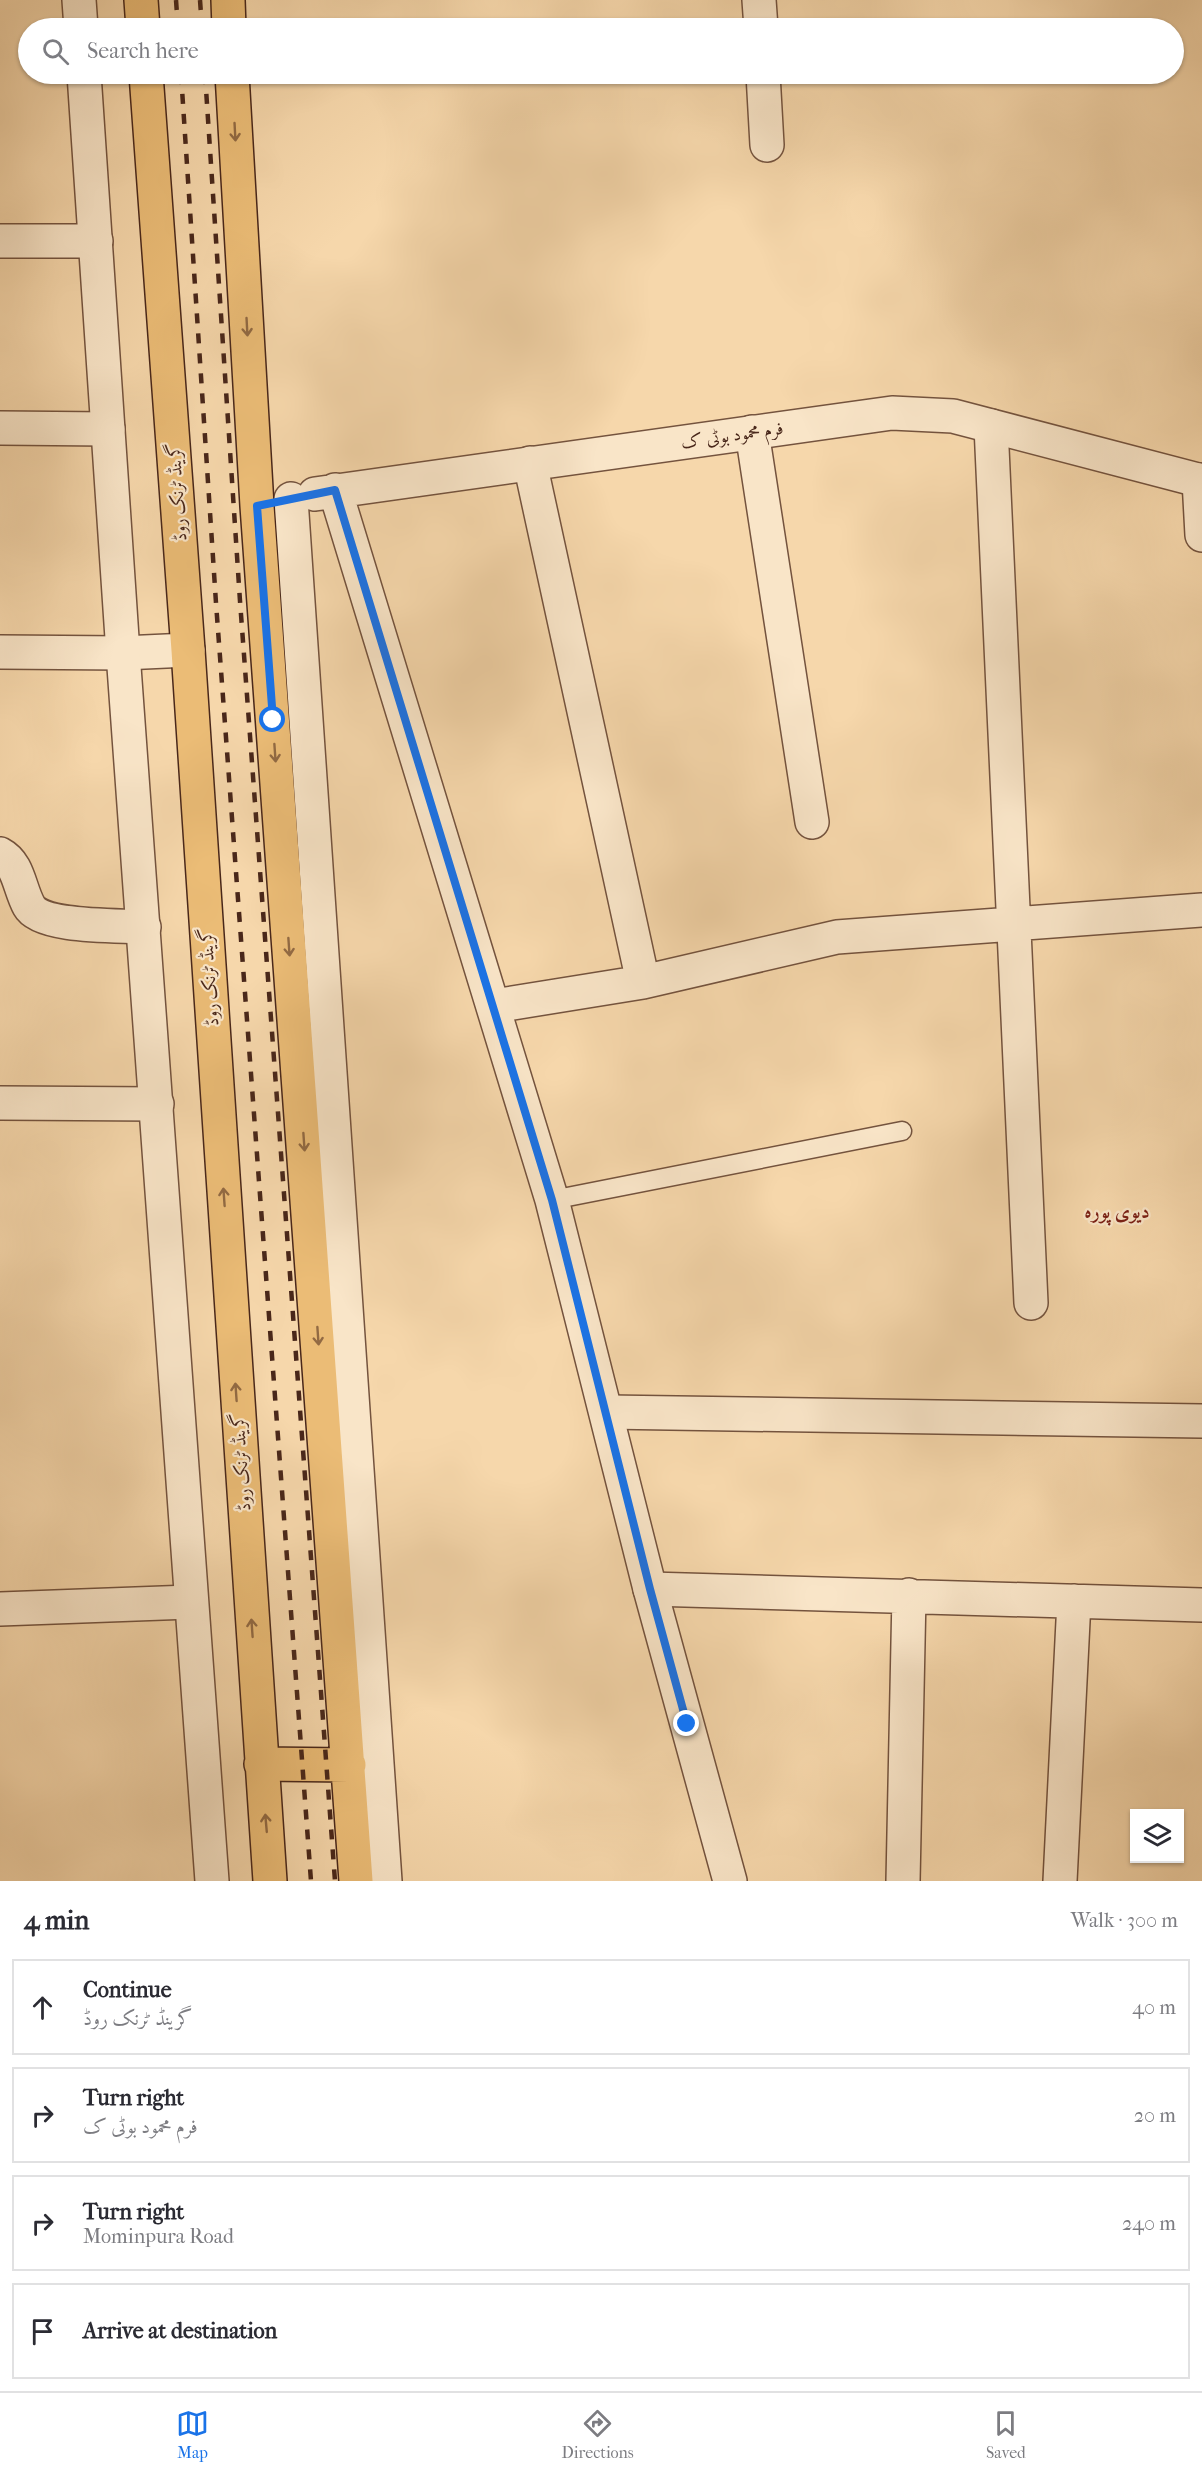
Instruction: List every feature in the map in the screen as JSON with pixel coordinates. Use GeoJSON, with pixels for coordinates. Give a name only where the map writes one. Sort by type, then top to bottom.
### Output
{"type":"FeatureCollection","features":[{"type":"Feature","properties":{"kind":"main road"},"geometry":{"type":"LineString","coordinates":[[141,0],[142,18]]}},
{"type":"Feature","properties":{"kind":"main road"},"geometry":{"type":"LineString","coordinates":[[228,0],[229,18]]}},
{"type":"Feature","properties":{"kind":"main road","name":"گرینڈ ٹرنک روڈ"},"geometry":{"type":"LineString","coordinates":[[147,84],[188,650],[270,1881]]}},
{"type":"Feature","properties":{"kind":"main road"},"geometry":{"type":"LineString","coordinates":[[233,84],[257,506],[356,1881]]}},
{"type":"Feature","properties":{"kind":"main road"},"geometry":{"type":"LineString","coordinates":[[261,1764],[349,1765]]}},
{"type":"Feature","properties":{"kind":"street"},"geometry":{"type":"LineString","coordinates":[[79,0],[80,18]]}},
{"type":"Feature","properties":{"kind":"street"},"geometry":{"type":"LineString","coordinates":[[759,0],[760,18]]}},
{"type":"Feature","properties":{"kind":"street"},"geometry":{"type":"LineString","coordinates":[[85,84],[190,1602],[212,1881]]}},
{"type":"Feature","properties":{"kind":"street"},"geometry":{"type":"LineString","coordinates":[[764,84],[767,145]]}},
{"type":"Feature","properties":{"kind":"street"},"geometry":{"type":"LineString","coordinates":[[0,241],[96,241]]}},
{"type":"Feature","properties":{"kind":"street","name":"فرم محمود بوٹی ک"},"geometry":{"type":"LineString","coordinates":[[257,506],[335,490],[892,413],[953,416],[1200,480]]}},
{"type":"Feature","properties":{"kind":"street"},"geometry":{"type":"LineString","coordinates":[[991,426],[1031,1303]]}},
{"type":"Feature","properties":{"kind":"street"},"geometry":{"type":"LineString","coordinates":[[0,428],[108,429]]}},
{"type":"Feature","properties":{"kind":"street"},"geometry":{"type":"LineString","coordinates":[[752,432],[812,822]]}},
{"type":"Feature","properties":{"kind":"street"},"geometry":{"type":"LineString","coordinates":[[530,463],[643,982]]}},
{"type":"Feature","properties":{"kind":"street"},"geometry":{"type":"LineString","coordinates":[[1200,480],[1202,535]]}},
{"type":"Feature","properties":{"kind":"street"},"geometry":{"type":"LineString","coordinates":[[335,490],[552,1200],[650,1589],[730,1881]]}},
{"type":"Feature","properties":{"kind":"street"},"geometry":{"type":"LineString","coordinates":[[291,498],[385,1881]]}},
{"type":"Feature","properties":{"kind":"street"},"geometry":{"type":"LineString","coordinates":[[0,652],[123,654],[188,650]]}},
{"type":"Feature","properties":{"kind":"street"},"geometry":{"type":"LineString","coordinates":[[0,854],[12,864],[29,906],[37,915],[52,921],[144,927]]}},
{"type":"Feature","properties":{"kind":"street"},"geometry":{"type":"LineString","coordinates":[[494,1006],[643,982],[837,937],[1202,910]]}},
{"type":"Feature","properties":{"kind":"street"},"geometry":{"type":"LineString","coordinates":[[0,1102],[157,1104]]}},
{"type":"Feature","properties":{"kind":"street"},"geometry":{"type":"LineString","coordinates":[[607,1412],[1202,1421]]}},
{"type":"Feature","properties":{"kind":"street"},"geometry":{"type":"LineString","coordinates":[[650,1589],[1202,1605]]}},
{"type":"Feature","properties":{"kind":"street"},"geometry":{"type":"LineString","coordinates":[[903,1881],[909,1595]]}},
{"type":"Feature","properties":{"kind":"street"},"geometry":{"type":"LineString","coordinates":[[1060,1881],[1074,1601]]}},
{"type":"Feature","properties":{"kind":"street"},"geometry":{"type":"LineString","coordinates":[[0,1609],[190,1602]]}},
{"type":"Feature","properties":{"kind":"lane"},"geometry":{"type":"LineString","coordinates":[[552,1200],[903,1131]]}},
{"type":"Feature","properties":{"kind":"railway"},"geometry":{"type":"LineString","coordinates":[[176,0],[177,18]]}},
{"type":"Feature","properties":{"kind":"railway"},"geometry":{"type":"LineString","coordinates":[[200,0],[201,18]]}},
{"type":"Feature","properties":{"kind":"railway"},"geometry":{"type":"LineString","coordinates":[[182,84],[216,603],[311,1881]]}},
{"type":"Feature","properties":{"kind":"railway"},"geometry":{"type":"LineString","coordinates":[[206,84],[240,601],[335,1881]]}},
{"type":"Feature","properties":{"kind":"district","name":"دیوی پورہ"},"geometry":{"type":"Point","coordinates":[1117,1211]}},
{"type":"Feature","properties":{"kind":"route"},"geometry":{"type":"LineString","coordinates":[[273,720],[257,506],[335,490],[552,1200],[650,1589],[687,1724]]}}]}
